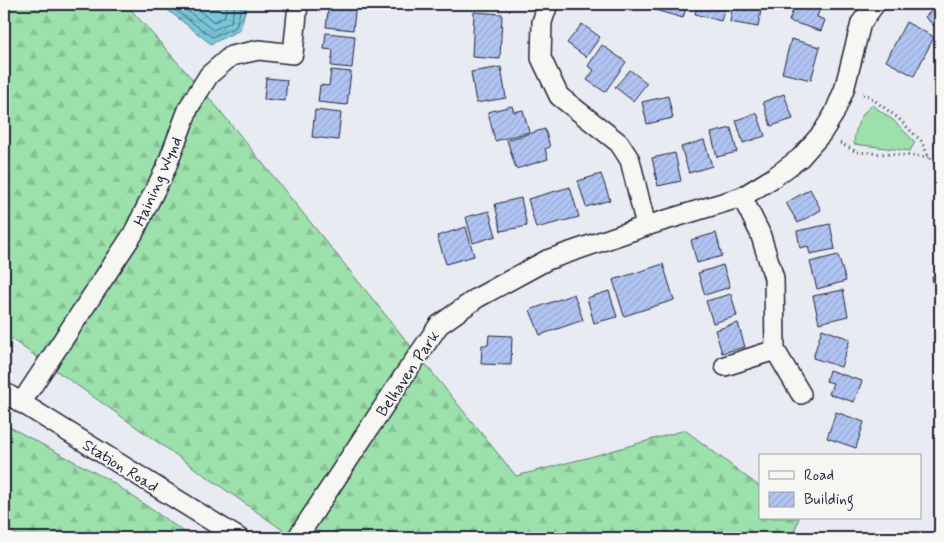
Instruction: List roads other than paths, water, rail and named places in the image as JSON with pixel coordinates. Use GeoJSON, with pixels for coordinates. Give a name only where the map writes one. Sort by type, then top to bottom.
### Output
{"type":"FeatureCollection","features":[{"type":"Feature","properties":{"kind":"street","name":"Haining Wynd"},"geometry":{"type":"LineString","coordinates":[[21,403],[133,234],[166,168],[189,107],[209,75],[231,56],[259,50],[293,54],[298,4]]}},
{"type":"Feature","properties":{"kind":"street"},"geometry":{"type":"LineString","coordinates":[[548,4],[542,22],[542,58],[559,96],[618,143],[630,160],[646,226]]}},
{"type":"Feature","properties":{"kind":"street","name":"Belhaven Park"},"geometry":{"type":"LineString","coordinates":[[297,538],[439,326],[477,298],[547,260],[646,226],[742,197],[773,178],[800,158],[822,133],[834,114],[844,90],[861,23],[875,4]]}},
{"type":"Feature","properties":{"kind":"street"},"geometry":{"type":"LineString","coordinates":[[742,197],[760,233],[774,278],[775,350],[801,394]]}},
{"type":"Feature","properties":{"kind":"street"},"geometry":{"type":"LineString","coordinates":[[725,366],[775,350]]}},
{"type":"Feature","properties":{"kind":"street","name":"Station Road"},"geometry":{"type":"LineString","coordinates":[[4,392],[239,538]]}},
{"type":"Feature","properties":{"kind":"water"},"geometry":{"type":"Polygon","coordinates":[[[160,4],[247,4],[240,30],[211,44],[160,4]]]}}]}
